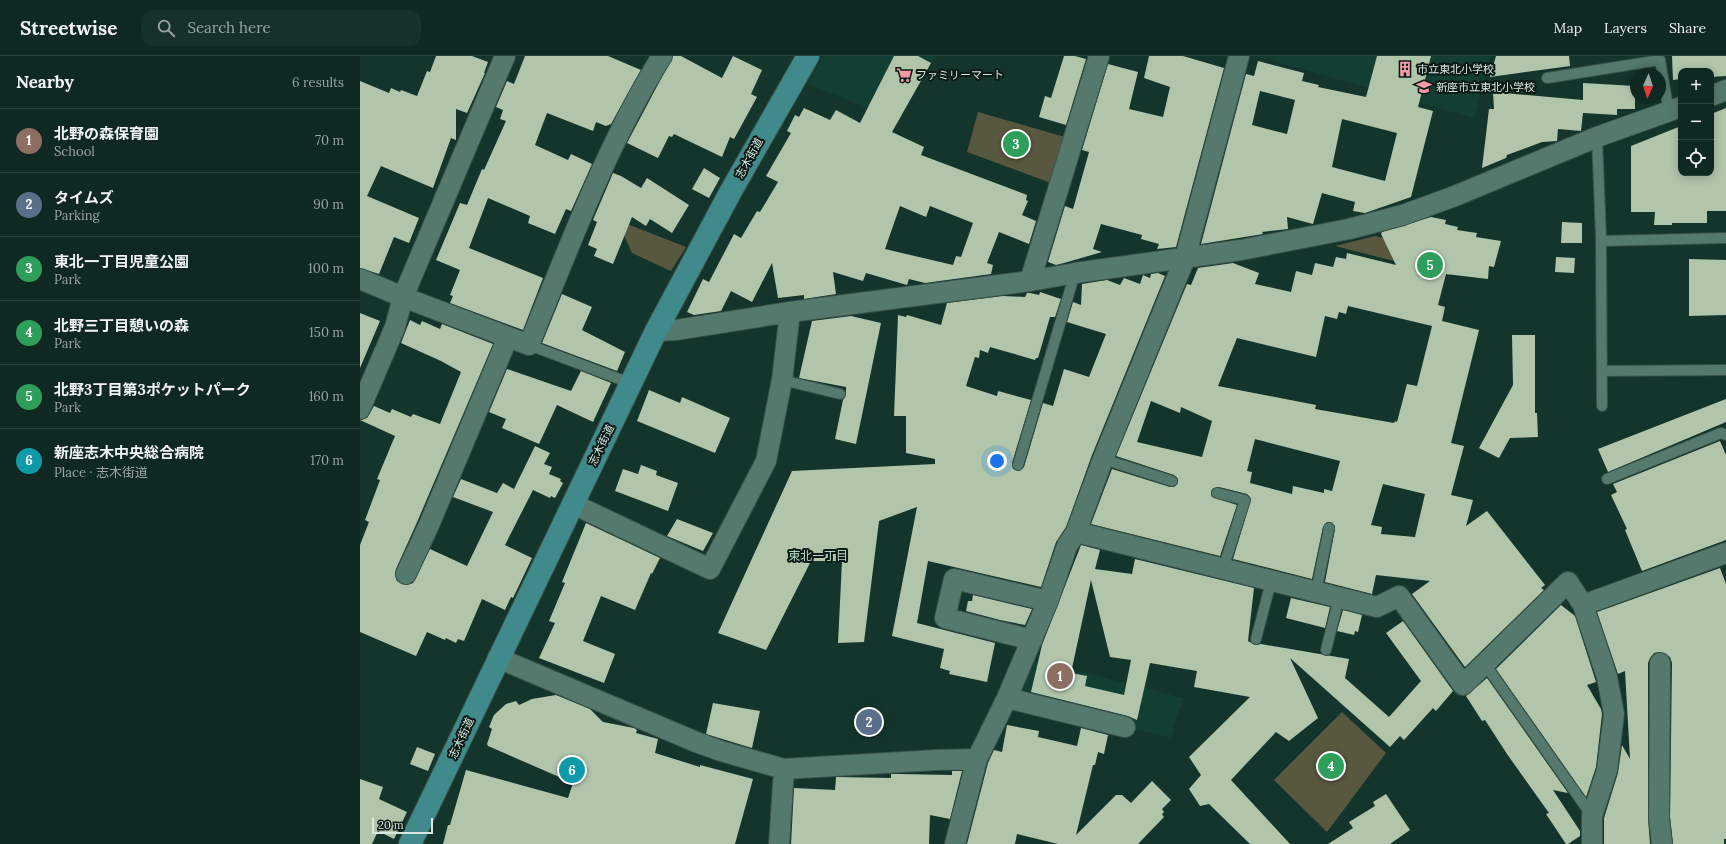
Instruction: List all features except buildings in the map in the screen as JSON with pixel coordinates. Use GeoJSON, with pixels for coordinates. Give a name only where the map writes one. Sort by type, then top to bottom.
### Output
{"type":"FeatureCollection","features":[{"type":"Feature","properties":{"kind":"main road","name":"志木街道"},"geometry":{"type":"LineString","coordinates":[[410,844],[656,331],[731,191],[808,56]]}},
{"type":"Feature","properties":{"kind":"street"},"geometry":{"type":"LineString","coordinates":[[360,409],[395,327],[403,298],[505,56]]}},
{"type":"Feature","properties":{"kind":"street"},"geometry":{"type":"LineString","coordinates":[[360,279],[403,298],[529,345],[603,165],[640,92],[662,56]]}},
{"type":"Feature","properties":{"kind":"street"},"geometry":{"type":"LineString","coordinates":[[1030,281],[1099,56]]}},
{"type":"Feature","properties":{"kind":"street"},"geometry":{"type":"LineString","coordinates":[[955,844],[977,759],[1007,698],[1032,640],[1048,601],[1067,546],[1076,532],[1103,459],[1185,258],[1239,56]]}},
{"type":"Feature","properties":{"kind":"street"},"geometry":{"type":"LineString","coordinates":[[1714,95],[1726,90]]}},
{"type":"Feature","properties":{"kind":"street"},"geometry":{"type":"LineString","coordinates":[[656,331],[676,330],[790,312],[1030,281],[1075,273],[1185,258],[1249,248],[1376,223],[1455,196],[1597,137],[1675,110]]}},
{"type":"Feature","properties":{"kind":"street"},"geometry":{"type":"LineString","coordinates":[[573,504],[710,569],[766,461],[782,380],[790,312]]}},
{"type":"Feature","properties":{"kind":"street"},"geometry":{"type":"LineString","coordinates":[[406,574],[429,525],[508,337]]}},
{"type":"Feature","properties":{"kind":"street"},"geometry":{"type":"LineString","coordinates":[[1076,532],[1271,582],[1377,607],[1399,596],[1463,685],[1568,582],[1583,604],[1607,677],[1614,714],[1607,770],[1592,816],[1592,844]]}},
{"type":"Feature","properties":{"kind":"street"},"geometry":{"type":"LineString","coordinates":[[1583,604],[1726,553]]}},
{"type":"Feature","properties":{"kind":"street"},"geometry":{"type":"LineString","coordinates":[[1032,640],[945,618],[954,579],[1048,601]]}},
{"type":"Feature","properties":{"kind":"street"},"geometry":{"type":"LineString","coordinates":[[498,658],[721,752],[784,769],[977,759]]}},
{"type":"Feature","properties":{"kind":"street"},"geometry":{"type":"LineString","coordinates":[[1660,663],[1659,818],[1662,844]]}},
{"type":"Feature","properties":{"kind":"street"},"geometry":{"type":"LineString","coordinates":[[1007,698],[1125,727]]}},
{"type":"Feature","properties":{"kind":"street"},"geometry":{"type":"LineString","coordinates":[[779,844],[784,769]]}},
{"type":"Feature","properties":{"kind":"lane"},"geometry":{"type":"LineString","coordinates":[[1548,78],[1660,60],[1675,110]]}},
{"type":"Feature","properties":{"kind":"lane"},"geometry":{"type":"LineString","coordinates":[[1597,137],[1601,240],[1602,406]]}},
{"type":"Feature","properties":{"kind":"lane"},"geometry":{"type":"LineString","coordinates":[[1601,240],[1726,238]]}},
{"type":"Feature","properties":{"kind":"lane"},"geometry":{"type":"LineString","coordinates":[[1018,465],[1075,273]]}},
{"type":"Feature","properties":{"kind":"lane"},"geometry":{"type":"LineString","coordinates":[[529,345],[630,383]]}},
{"type":"Feature","properties":{"kind":"lane"},"geometry":{"type":"LineString","coordinates":[[1602,370],[1726,370]]}},
{"type":"Feature","properties":{"kind":"lane"},"geometry":{"type":"LineString","coordinates":[[782,380],[840,394]]}},
{"type":"Feature","properties":{"kind":"lane"},"geometry":{"type":"LineString","coordinates":[[1606,479],[1721,432],[1726,435]]}},
{"type":"Feature","properties":{"kind":"lane"},"geometry":{"type":"LineString","coordinates":[[1103,459],[1172,481]]}},
{"type":"Feature","properties":{"kind":"lane"},"geometry":{"type":"LineString","coordinates":[[1217,492],[1245,500],[1223,569]]}},
{"type":"Feature","properties":{"kind":"lane"},"geometry":{"type":"LineString","coordinates":[[1316,592],[1329,528]]}},
{"type":"Feature","properties":{"kind":"lane"},"geometry":{"type":"LineString","coordinates":[[1256,639],[1271,582]]}},
{"type":"Feature","properties":{"kind":"lane"},"geometry":{"type":"LineString","coordinates":[[1326,650],[1339,598]]}},
{"type":"Feature","properties":{"kind":"lane"},"geometry":{"type":"LineString","coordinates":[[1485,664],[1592,816]]}},
{"type":"Feature","properties":{"kind":"shaded area"},"geometry":{"type":"Polygon","coordinates":[[[823,56],[936,56],[899,120],[807,84],[823,56]]]}},
{"type":"Feature","properties":{"kind":"shaded area","name":"新座市立東北小学校"},"geometry":{"type":"Polygon","coordinates":[[[1256,56],[1491,56],[1474,118],[1256,56]]]}},
{"type":"Feature","properties":{"kind":"shaded area"},"geometry":{"type":"Polygon","coordinates":[[[978,112],[1065,137],[1051,183],[967,152],[978,112]]]}},
{"type":"Feature","properties":{"kind":"shaded area"},"geometry":{"type":"Polygon","coordinates":[[[617,220],[686,247],[671,271],[632,253],[617,220]]]}},
{"type":"Feature","properties":{"kind":"shaded area"},"geometry":{"type":"Polygon","coordinates":[[[1375,236],[1454,255],[1449,275],[1335,246],[1375,236]]]}},
{"type":"Feature","properties":{"kind":"shaded area"},"geometry":{"type":"Polygon","coordinates":[[[1024,657],[1183,698],[1171,738],[1007,698],[1024,657]]]}},
{"type":"Feature","properties":{"kind":"shaded area"},"geometry":{"type":"Polygon","coordinates":[[[1342,712],[1386,753],[1327,832],[1274,780],[1342,712]]]}},
{"type":"Feature","properties":{"kind":"place","name":"市立東北小学校"},"geometry":{"type":"Point","coordinates":[1405,69]}},
{"type":"Feature","properties":{"kind":"place","name":"ファミリーマート"},"geometry":{"type":"Point","coordinates":[904,75]}},
{"type":"Feature","properties":{"kind":"place","name":"新座市立東北小学校"},"geometry":{"type":"Point","coordinates":[1424,87]}},
{"type":"Feature","properties":{"kind":"place","name":"東北一丁目児童公園"},"geometry":{"type":"Point","coordinates":[1016,144]}},
{"type":"Feature","properties":{"kind":"place","name":"北野3丁目第3ポケットパーク"},"geometry":{"type":"Point","coordinates":[1430,265]}},
{"type":"Feature","properties":{"kind":"place","name":"北野の森保育園"},"geometry":{"type":"Point","coordinates":[1060,676]}},
{"type":"Feature","properties":{"kind":"place","name":"タイムズ"},"geometry":{"type":"Point","coordinates":[869,722]}},
{"type":"Feature","properties":{"kind":"place","name":"北野三丁目憩いの森"},"geometry":{"type":"Point","coordinates":[1331,766]}},
{"type":"Feature","properties":{"kind":"place","name":"新座志木中央総合病院"},"geometry":{"type":"Point","coordinates":[572,770]}},
{"type":"Feature","properties":{"kind":"district","name":"東北一丁目"},"geometry":{"type":"Point","coordinates":[818,555]}}]}
